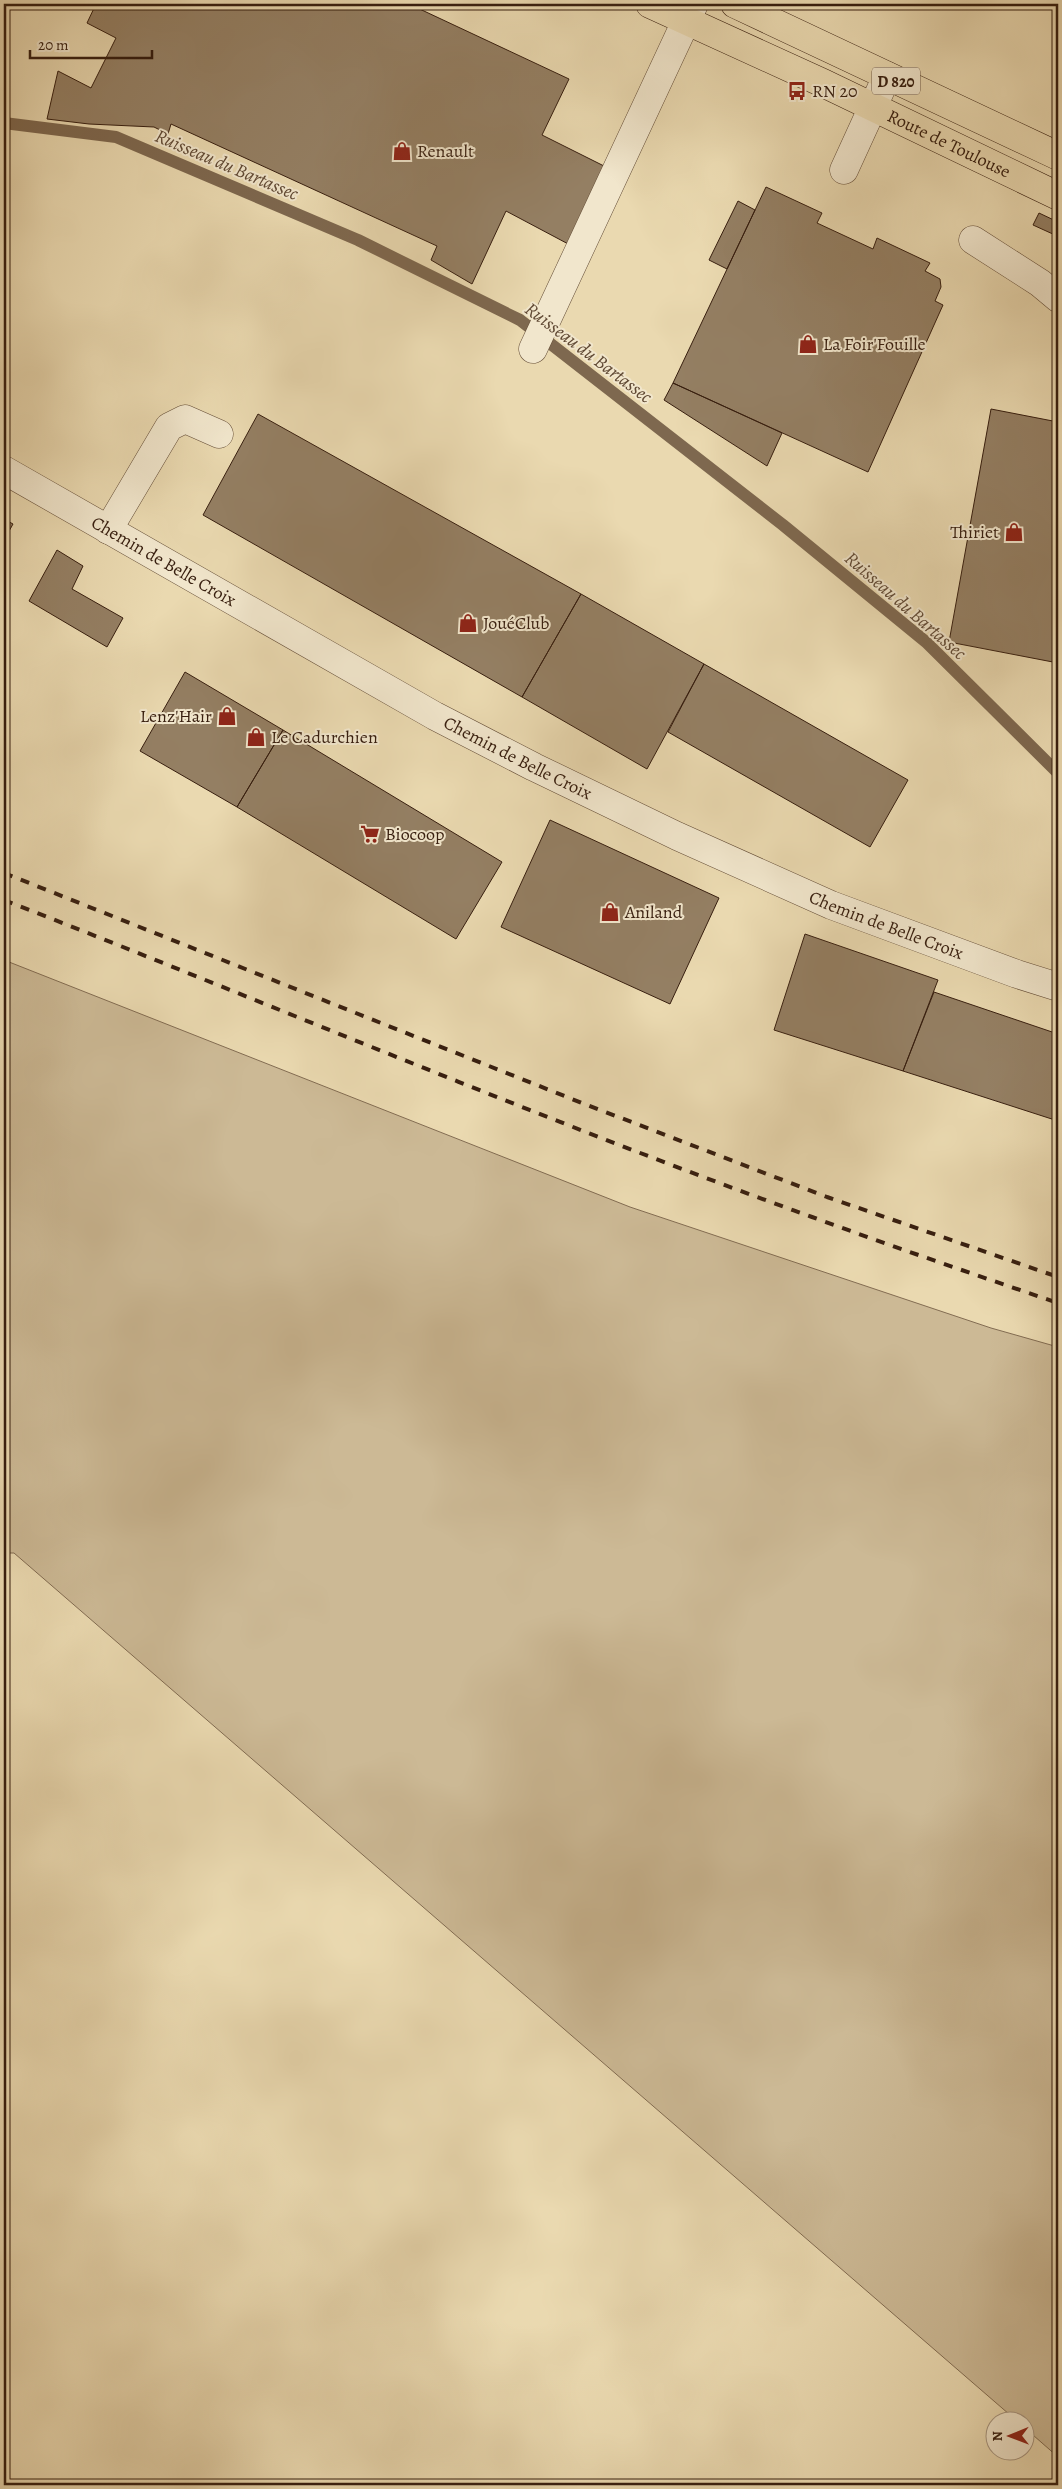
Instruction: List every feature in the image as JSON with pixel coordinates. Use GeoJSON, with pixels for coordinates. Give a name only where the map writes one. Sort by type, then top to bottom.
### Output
{"type":"FeatureCollection","features":[{"type":"Feature","properties":{"kind":"main road","name":"Route de Toulouse"},"geometry":{"type":"LineString","coordinates":[[650,4],[690,12],[872,107],[1058,196]]}},
{"type":"Feature","properties":{"kind":"main road","name":"Route de Toulouse"},"geometry":{"type":"LineString","coordinates":[[735,4],[1058,156]]}},
{"type":"Feature","properties":{"kind":"street"},"geometry":{"type":"LineString","coordinates":[[533,349],[690,12]]}},
{"type":"Feature","properties":{"kind":"street"},"geometry":{"type":"LineString","coordinates":[[844,170],[887,76]]}},
{"type":"Feature","properties":{"kind":"street"},"geometry":{"type":"LineString","coordinates":[[973,240],[1040,282],[1058,298]]}},
{"type":"Feature","properties":{"kind":"street"},"geometry":{"type":"LineString","coordinates":[[108,530],[169,427],[185,419],[220,434]]}},
{"type":"Feature","properties":{"kind":"street","name":"Chemin de Belle Croix"},"geometry":{"type":"LineString","coordinates":[[4,470],[435,716],[623,810],[831,905],[1017,974],[1058,987]]}},
{"type":"Feature","properties":{"kind":"shaded area"},"geometry":{"type":"Polygon","coordinates":[[[4,960],[630,1207],[991,1328],[1058,1347],[1058,2457],[1034,2436],[1034,2412],[1007,2412],[14,1553],[4,1553],[4,960]]]}},
{"type":"Feature","properties":{"kind":"building","name":"Renault"},"geometry":{"type":"Polygon","coordinates":[[[96,4],[409,4],[569,79],[542,135],[606,167],[572,246],[506,211],[472,284],[431,260],[437,246],[171,124],[168,134],[154,127],[89,124],[47,119],[58,71],[91,88],[116,38],[87,23],[96,4]]]}},
{"type":"Feature","properties":{"kind":"building","name":"La Foir'Fouille"},"geometry":{"type":"Polygon","coordinates":[[[766,187],[822,213],[817,223],[873,249],[877,238],[930,263],[925,271],[940,279],[941,287],[935,301],[943,305],[868,472],[673,383],[766,187]]]}},
{"type":"Feature","properties":{"kind":"building"},"geometry":{"type":"Polygon","coordinates":[[[738,201],[755,210],[727,269],[709,260],[738,201]]]}},
{"type":"Feature","properties":{"kind":"building"},"geometry":{"type":"Polygon","coordinates":[[[1039,213],[1058,222],[1055,235],[1033,225],[1039,213]]]}},
{"type":"Feature","properties":{"kind":"building"},"geometry":{"type":"Polygon","coordinates":[[[673,383],[782,433],[767,466],[664,400],[673,383]]]}},
{"type":"Feature","properties":{"kind":"building","name":"Thiriet"},"geometry":{"type":"Polygon","coordinates":[[[991,409],[1058,422],[1058,663],[949,642],[991,409]]]}},
{"type":"Feature","properties":{"kind":"building"},"geometry":{"type":"Polygon","coordinates":[[[258,414],[581,594],[522,697],[203,515],[258,414]]]}},
{"type":"Feature","properties":{"kind":"building"},"geometry":{"type":"Polygon","coordinates":[[[4,519],[13,524],[4,540],[4,519]]]}},
{"type":"Feature","properties":{"kind":"building"},"geometry":{"type":"Polygon","coordinates":[[[57,550],[83,566],[72,589],[123,618],[107,647],[29,601],[57,550]]]}},
{"type":"Feature","properties":{"kind":"building"},"geometry":{"type":"Polygon","coordinates":[[[581,594],[704,664],[647,769],[522,697],[581,594]]]}},
{"type":"Feature","properties":{"kind":"building"},"geometry":{"type":"Polygon","coordinates":[[[704,664],[908,780],[870,847],[668,732],[704,664]]]}},
{"type":"Feature","properties":{"kind":"building"},"geometry":{"type":"Polygon","coordinates":[[[185,672],[283,730],[237,807],[140,751],[185,672]]]}},
{"type":"Feature","properties":{"kind":"building","name":"Biocoop"},"geometry":{"type":"Polygon","coordinates":[[[283,730],[502,862],[456,939],[237,807],[283,730]]]}},
{"type":"Feature","properties":{"kind":"building","name":"Aniland"},"geometry":{"type":"Polygon","coordinates":[[[550,820],[719,898],[670,1004],[501,927],[550,820]]]}},
{"type":"Feature","properties":{"kind":"building"},"geometry":{"type":"Polygon","coordinates":[[[805,934],[938,980],[903,1071],[774,1030],[805,934]]]}},
{"type":"Feature","properties":{"kind":"building"},"geometry":{"type":"Polygon","coordinates":[[[934,992],[1058,1034],[1058,1121],[903,1071],[934,992]]]}},
{"type":"Feature","properties":{"kind":"waterway","name":"Ruisseau du Bartassec"},"geometry":{"type":"LineString","coordinates":[[4,123],[116,137],[358,240],[520,320],[783,525],[926,642],[1058,773]]}},
{"type":"Feature","properties":{"kind":"railway"},"geometry":{"type":"LineString","coordinates":[[4,873],[582,1103],[827,1197],[1058,1277]]}},
{"type":"Feature","properties":{"kind":"railway"},"geometry":{"type":"LineString","coordinates":[[4,900],[710,1180],[1058,1303]]}},
{"type":"Feature","properties":{"kind":"place","name":"RN 20"},"geometry":{"type":"Point","coordinates":[797,91]}},
{"type":"Feature","properties":{"kind":"place","name":"Renault"},"geometry":{"type":"Point","coordinates":[402,151]}},
{"type":"Feature","properties":{"kind":"place","name":"La Foir'Fouille"},"geometry":{"type":"Point","coordinates":[808,344]}},
{"type":"Feature","properties":{"kind":"place","name":"Thiriet"},"geometry":{"type":"Point","coordinates":[1014,532]}},
{"type":"Feature","properties":{"kind":"place","name":"JouéClub"},"geometry":{"type":"Point","coordinates":[468,623]}},
{"type":"Feature","properties":{"kind":"place","name":"Lenz'Hair"},"geometry":{"type":"Point","coordinates":[227,716]}},
{"type":"Feature","properties":{"kind":"place","name":"Le Cadurchien"},"geometry":{"type":"Point","coordinates":[256,737]}},
{"type":"Feature","properties":{"kind":"place","name":"Biocoop"},"geometry":{"type":"Point","coordinates":[370,834]}},
{"type":"Feature","properties":{"kind":"place","name":"Aniland"},"geometry":{"type":"Point","coordinates":[610,912]}}]}
